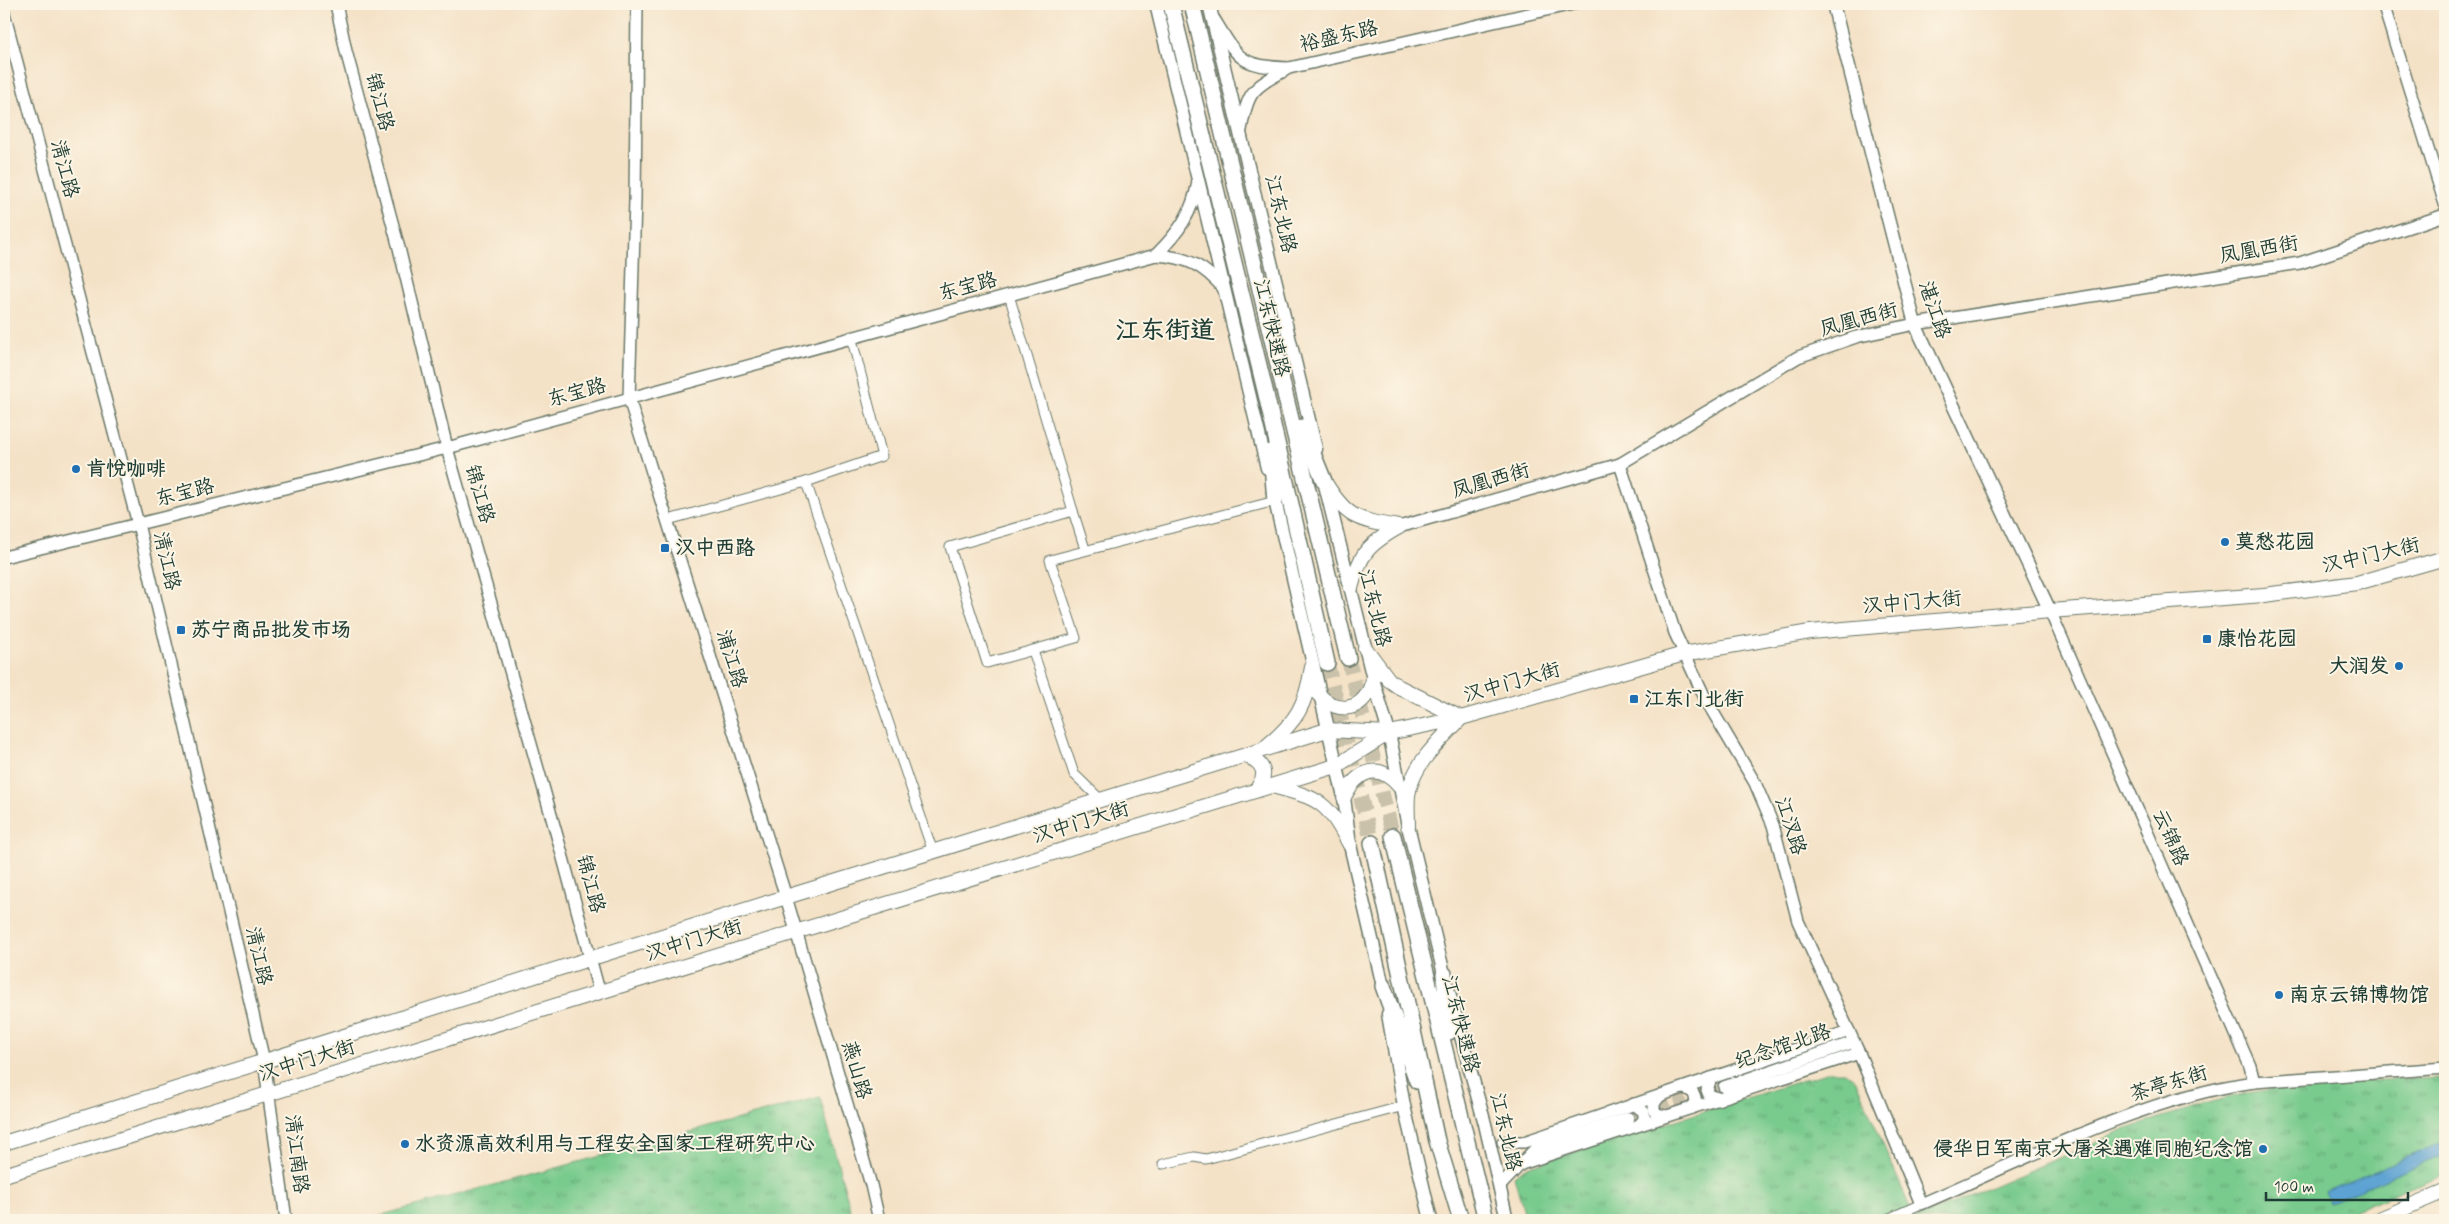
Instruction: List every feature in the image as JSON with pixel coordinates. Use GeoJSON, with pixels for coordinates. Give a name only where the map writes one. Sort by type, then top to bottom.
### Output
{"type":"FeatureCollection","features":[{"type":"Feature","properties":{"kind":"highway","name":"江东快速路"},"geometry":{"type":"LineString","coordinates":[[1171,4],[1265,390],[1327,663]]}},
{"type":"Feature","properties":{"kind":"highway","name":"江东快速路"},"geometry":{"type":"LineString","coordinates":[[1192,4],[1348,658]]}},
{"type":"Feature","properties":{"kind":"highway"},"geometry":{"type":"LineString","coordinates":[[1284,386],[1324,481]]}},
{"type":"Feature","properties":{"kind":"highway"},"geometry":{"type":"LineString","coordinates":[[1265,390],[1275,501]]}},
{"type":"Feature","properties":{"kind":"highway","name":"江东快速路"},"geometry":{"type":"LineString","coordinates":[[1393,836],[1486,1220]]}},
{"type":"Feature","properties":{"kind":"highway"},"geometry":{"type":"LineString","coordinates":[[1372,843],[1437,1141]]}},
{"type":"Feature","properties":{"kind":"highway"},"geometry":{"type":"LineString","coordinates":[[1444,974],[1454,1086]]}},
{"type":"Feature","properties":{"kind":"highway"},"geometry":{"type":"LineString","coordinates":[[1383,986],[1437,1141],[1461,1220]]}},
{"type":"Feature","properties":{"kind":"main road"},"geometry":{"type":"LineString","coordinates":[[1156,4],[1344,798],[1350,845],[1383,986],[1404,1106],[1431,1220]]}},
{"type":"Feature","properties":{"kind":"main road","name":"湛江路"},"geometry":{"type":"LineString","coordinates":[[1833,4],[1915,324],[2050,610]]}},
{"type":"Feature","properties":{"kind":"main road","name":"江东北路"},"geometry":{"type":"LineString","coordinates":[[1210,10],[1241,130],[1350,588],[1389,733],[1408,826],[1444,974],[1485,1124],[1507,1220]]}},
{"type":"Feature","properties":{"kind":"main road"},"geometry":{"type":"LineString","coordinates":[[1324,481],[1336,501],[1346,512],[1358,519],[1399,527]]}},
{"type":"Feature","properties":{"kind":"main road"},"geometry":{"type":"LineString","coordinates":[[1350,588],[1360,558],[1374,543],[1399,527]]}},
{"type":"Feature","properties":{"kind":"main road","name":"汉中门大街"},"geometry":{"type":"LineString","coordinates":[[4,1143],[786,897],[1327,730],[1389,733],[1461,718],[1684,654],[1810,632],[2050,610],[2264,595],[2347,585],[2445,558]]}},
{"type":"Feature","properties":{"kind":"main road"},"geometry":{"type":"LineString","coordinates":[[1365,648],[1388,680],[1398,688],[1461,718],[1425,758],[1417,771],[1408,794],[1408,826]]}},
{"type":"Feature","properties":{"kind":"main road"},"geometry":{"type":"LineString","coordinates":[[1262,751],[1284,733],[1298,716],[1307,695],[1312,667]]}},
{"type":"Feature","properties":{"kind":"main road"},"geometry":{"type":"LineString","coordinates":[[1318,694],[1332,706],[1342,708],[1366,699],[1370,693],[1373,679]]}},
{"type":"Feature","properties":{"kind":"main road","name":"汉中门大街"},"geometry":{"type":"LineString","coordinates":[[4,1174],[1336,766],[1389,733]]}},
{"type":"Feature","properties":{"kind":"main road"},"geometry":{"type":"LineString","coordinates":[[1246,756],[1261,763],[1263,769],[1262,782],[1256,790]]}},
{"type":"Feature","properties":{"kind":"main road"},"geometry":{"type":"LineString","coordinates":[[1344,798],[1355,779],[1373,771],[1385,774],[1399,786]]}},
{"type":"Feature","properties":{"kind":"main road"},"geometry":{"type":"LineString","coordinates":[[1271,786],[1302,794],[1320,802],[1333,814],[1350,845]]}},
{"type":"Feature","properties":{"kind":"main road"},"geometry":{"type":"LineString","coordinates":[[2377,1220],[2445,1191]]}},
{"type":"Feature","properties":{"kind":"street","name":"锦江路"},"geometry":{"type":"LineString","coordinates":[[336,4],[346,51],[398,248],[446,448],[559,843],[599,991]]}},
{"type":"Feature","properties":{"kind":"street","name":"浦江路"},"geometry":{"type":"LineString","coordinates":[[637,4],[635,200],[629,399],[796,931]]}},
{"type":"Feature","properties":{"kind":"street","name":"裕盛东路"},"geometry":{"type":"LineString","coordinates":[[1210,10],[1232,48],[1244,61],[1260,67],[1289,68],[1572,4]]}},
{"type":"Feature","properties":{"kind":"street"},"geometry":{"type":"LineString","coordinates":[[2383,4],[2445,204]]}},
{"type":"Feature","properties":{"kind":"street","name":"清江路"},"geometry":{"type":"LineString","coordinates":[[4,13],[138,524],[264,1061],[269,1093]]}},
{"type":"Feature","properties":{"kind":"street","name":"裕盛东路"},"geometry":{"type":"LineString","coordinates":[[1241,130],[1245,104],[1252,92],[1265,81],[1289,68]]}},
{"type":"Feature","properties":{"kind":"street"},"geometry":{"type":"LineString","coordinates":[[1156,255],[1182,226],[1194,203],[1198,177]]}},
{"type":"Feature","properties":{"kind":"street","name":"凤凰西街"},"geometry":{"type":"LineString","coordinates":[[1399,527],[1620,464],[1798,357],[1856,337],[1915,324],[2300,263],[2445,215]]}},
{"type":"Feature","properties":{"kind":"street","name":"东宝路"},"geometry":{"type":"LineString","coordinates":[[4,557],[446,448],[629,399],[851,336],[1156,255]]}},
{"type":"Feature","properties":{"kind":"street"},"geometry":{"type":"LineString","coordinates":[[1156,255],[1174,256],[1208,271],[1224,289]]}},
{"type":"Feature","properties":{"kind":"street"},"geometry":{"type":"LineString","coordinates":[[1008,295],[1085,549]]}},
{"type":"Feature","properties":{"kind":"street"},"geometry":{"type":"LineString","coordinates":[[668,520],[806,482],[882,456],[851,336]]}},
{"type":"Feature","properties":{"kind":"street","name":"江汊路"},"geometry":{"type":"LineString","coordinates":[[1620,464],[1675,633],[1707,702],[1755,783],[1773,825],[1798,921],[1854,1042],[1921,1204]]}},
{"type":"Feature","properties":{"kind":"street"},"geometry":{"type":"LineString","coordinates":[[806,482],[933,852]]}},
{"type":"Feature","properties":{"kind":"street"},"geometry":{"type":"LineString","coordinates":[[1073,511],[950,547],[987,663],[1076,638],[1050,560],[1085,549],[1275,501]]}},
{"type":"Feature","properties":{"kind":"street","name":"云锦路"},"geometry":{"type":"LineString","coordinates":[[2050,610],[2250,1066],[2254,1082]]}},
{"type":"Feature","properties":{"kind":"street"},"geometry":{"type":"LineString","coordinates":[[1032,651],[1074,774],[1101,800]]}},
{"type":"Feature","properties":{"kind":"street","name":"燕山路"},"geometry":{"type":"LineString","coordinates":[[796,931],[879,1220]]}},
{"type":"Feature","properties":{"kind":"street"},"geometry":{"type":"LineString","coordinates":[[1503,1142],[1524,1142],[1849,1031]]}},
{"type":"Feature","properties":{"kind":"street","name":"纪念馆北路"},"geometry":{"type":"LineString","coordinates":[[1724,1087],[1854,1042]]}},
{"type":"Feature","properties":{"kind":"street"},"geometry":{"type":"LineString","coordinates":[[1518,1165],[1859,1054]]}},
{"type":"Feature","properties":{"kind":"street","name":"茶亭东街"},"geometry":{"type":"LineString","coordinates":[[1921,1204],[2120,1118],[2226,1086],[2254,1082],[2445,1068]]}},
{"type":"Feature","properties":{"kind":"street"},"geometry":{"type":"LineString","coordinates":[[1711,1078],[1707,1090],[1710,1095],[1720,1099]]}},
{"type":"Feature","properties":{"kind":"street"},"geometry":{"type":"LineString","coordinates":[[1684,1088],[1692,1090],[1696,1096],[1696,1103],[1692,1108]]}},
{"type":"Feature","properties":{"kind":"street","name":"清江南路"},"geometry":{"type":"LineString","coordinates":[[269,1093],[286,1220]]}},
{"type":"Feature","properties":{"kind":"street"},"geometry":{"type":"LineString","coordinates":[[1661,1095],[1654,1102],[1653,1106],[1656,1114],[1666,1116]]}},
{"type":"Feature","properties":{"kind":"street"},"geometry":{"type":"LineString","coordinates":[[1634,1104],[1644,1112],[1644,1120],[1639,1125]]}},
{"type":"Feature","properties":{"kind":"street"},"geometry":{"type":"LineString","coordinates":[[1163,1164],[1194,1157],[1206,1158],[1404,1106]]}},
{"type":"Feature","properties":{"kind":"street"},"geometry":{"type":"LineString","coordinates":[[1499,1187],[1535,1149],[1628,1118]]}},
{"type":"Feature","properties":{"kind":"street"},"geometry":{"type":"LineString","coordinates":[[1485,1124],[1503,1142],[1535,1149]]}},
{"type":"Feature","properties":{"kind":"street"},"geometry":{"type":"LineString","coordinates":[[1885,1220],[1921,1204]]}},
{"type":"Feature","properties":{"kind":"green space","name":"侵华日军南京大屠杀遇难同胞纪念馆"},"geometry":{"type":"Polygon","coordinates":[[[1829,1072],[1845,1072],[1856,1081],[1915,1219],[2127,1129],[2195,1106],[2247,1093],[2319,1082],[2445,1078],[2445,1174],[2331,1220],[1526,1220],[1514,1176],[1524,1168],[1829,1072]]]}},
{"type":"Feature","properties":{"kind":"green space"},"geometry":{"type":"Polygon","coordinates":[[[820,1097],[853,1220],[363,1220],[820,1097]]]}},
{"type":"Feature","properties":{"kind":"water"},"geometry":{"type":"Polygon","coordinates":[[[2445,1141],[2445,1154],[2328,1203],[2324,1192],[2445,1141]]]}},
{"type":"Feature","properties":{"kind":"tunnel"},"geometry":{"type":"LineString","coordinates":[[1348,658],[1393,836]]}},
{"type":"Feature","properties":{"kind":"tunnel"},"geometry":{"type":"LineString","coordinates":[[1327,663],[1372,843]]}},
{"type":"Feature","properties":{"kind":"tunnel"},"geometry":{"type":"LineString","coordinates":[[1628,1118],[1724,1087]]}},
{"type":"Feature","properties":{"kind":"place","name":"肯悦咖啡"},"geometry":{"type":"Point","coordinates":[76,469]}},
{"type":"Feature","properties":{"kind":"place","name":"莫愁花园"},"geometry":{"type":"Point","coordinates":[2225,542]}},
{"type":"Feature","properties":{"kind":"place","name":"汉中西路"},"geometry":{"type":"Point","coordinates":[665,548]}},
{"type":"Feature","properties":{"kind":"place","name":"苏宁商品批发市场"},"geometry":{"type":"Point","coordinates":[181,630]}},
{"type":"Feature","properties":{"kind":"place","name":"康怡花园"},"geometry":{"type":"Point","coordinates":[2207,639]}},
{"type":"Feature","properties":{"kind":"place","name":"大润发"},"geometry":{"type":"Point","coordinates":[2399,666]}},
{"type":"Feature","properties":{"kind":"place","name":"江东门北街"},"geometry":{"type":"Point","coordinates":[1634,699]}},
{"type":"Feature","properties":{"kind":"place","name":"南京云锦博物馆"},"geometry":{"type":"Point","coordinates":[2279,995]}},
{"type":"Feature","properties":{"kind":"place","name":"水资源高效利用与工程安全国家工程研究中心"},"geometry":{"type":"Point","coordinates":[405,1144]}},
{"type":"Feature","properties":{"kind":"place","name":"侵华日军南京大屠杀遇难同胞纪念馆"},"geometry":{"type":"Point","coordinates":[2263,1149]}},
{"type":"Feature","properties":{"kind":"district","name":"江东街道"},"geometry":{"type":"Point","coordinates":[1165,331]}}]}
